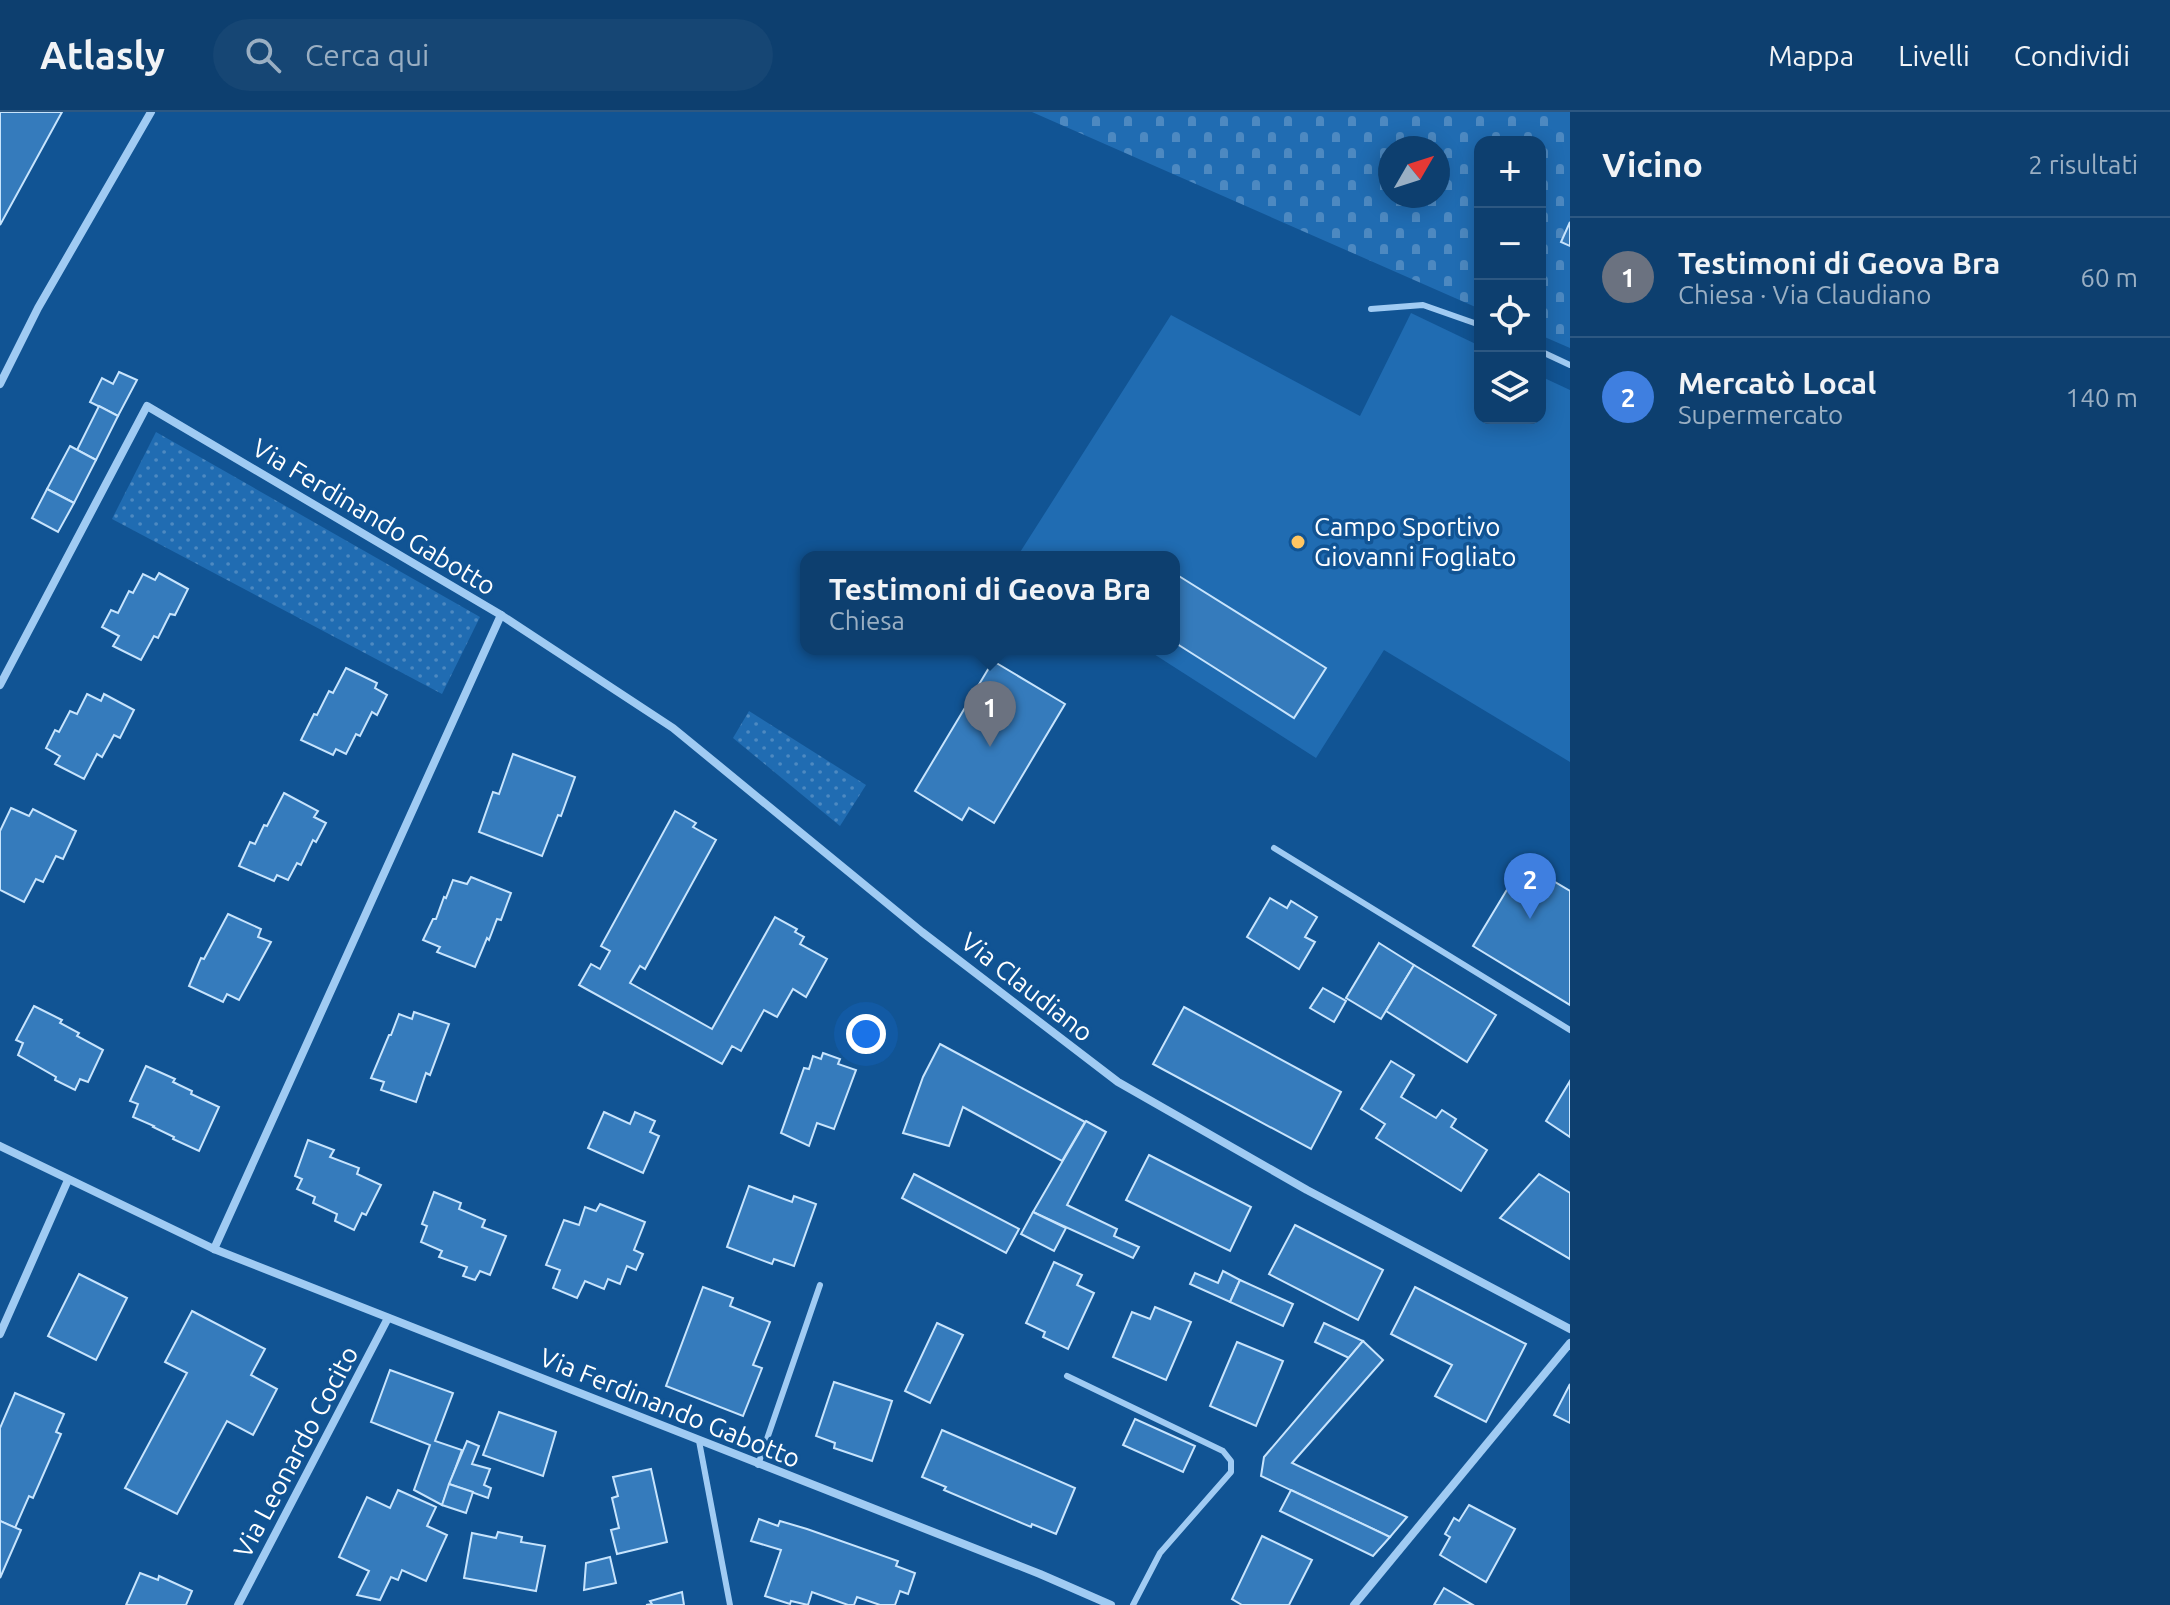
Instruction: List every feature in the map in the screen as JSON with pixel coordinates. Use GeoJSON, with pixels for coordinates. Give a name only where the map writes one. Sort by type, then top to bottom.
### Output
{"type":"FeatureCollection","features":[{"type":"Feature","properties":{"kind":"street"},"geometry":{"type":"LineString","coordinates":[[0,384],[38,308],[151,112]]}},
{"type":"Feature","properties":{"kind":"street","name":"Via Ferdinando Gabotto"},"geometry":{"type":"LineString","coordinates":[[0,685],[147,406],[501,615],[214,1249]]}},
{"type":"Feature","properties":{"kind":"street","name":"Via Claudiano"},"geometry":{"type":"LineString","coordinates":[[501,615],[673,728],[922,932],[1118,1082],[1307,1190],[1570,1329]]}},
{"type":"Feature","properties":{"kind":"street","name":"Via Ferdinando Gabotto"},"geometry":{"type":"LineString","coordinates":[[0,1146],[214,1249],[1040,1574],[1111,1605]]}},
{"type":"Feature","properties":{"kind":"street"},"geometry":{"type":"LineString","coordinates":[[0,1334],[68,1180]]}},
{"type":"Feature","properties":{"kind":"street","name":"Via Leonardo Cocito"},"geometry":{"type":"LineString","coordinates":[[238,1605],[388,1318]]}},
{"type":"Feature","properties":{"kind":"street"},"geometry":{"type":"LineString","coordinates":[[1354,1605],[1570,1343]]}},
{"type":"Feature","properties":{"kind":"lane"},"geometry":{"type":"LineString","coordinates":[[1371,309],[1423,305],[1474,323]]}},
{"type":"Feature","properties":{"kind":"lane"},"geometry":{"type":"LineString","coordinates":[[1542,352],[1570,365]]}},
{"type":"Feature","properties":{"kind":"lane"},"geometry":{"type":"LineString","coordinates":[[1274,848],[1570,1030]]}},
{"type":"Feature","properties":{"kind":"lane"},"geometry":{"type":"LineString","coordinates":[[758,1465],[820,1285]]}},
{"type":"Feature","properties":{"kind":"lane"},"geometry":{"type":"LineString","coordinates":[[1067,1376],[1223,1451],[1231,1461],[1231,1472],[1160,1553],[1133,1605]]}},
{"type":"Feature","properties":{"kind":"lane"},"geometry":{"type":"LineString","coordinates":[[699,1441],[730,1605]]}},
{"type":"Feature","properties":{"kind":"green space"},"geometry":{"type":"Polygon","coordinates":[[[1032,112],[1570,112],[1570,348],[1546,338],[1546,136],[1474,136],[1474,306],[1032,112]]]}},
{"type":"Feature","properties":{"kind":"green space","name":"Campo Sportivo Giovanni Fogliato"},"geometry":{"type":"Polygon","coordinates":[[[1411,313],[1474,343],[1474,424],[1546,424],[1546,379],[1570,390],[1570,762],[1384,650],[1316,758],[1155,655],[1180,655],[1180,551],[1021,551],[1171,315],[1360,416],[1411,313]]]}},
{"type":"Feature","properties":{"kind":"green space"},"geometry":{"type":"Polygon","coordinates":[[[156,432],[480,617],[442,694],[112,519],[156,432]]]}},
{"type":"Feature","properties":{"kind":"green space"},"geometry":{"type":"Polygon","coordinates":[[[749,711],[866,785],[840,826],[733,738],[749,711]]]}},
{"type":"Feature","properties":{"kind":"building"},"geometry":{"type":"Polygon","coordinates":[[[0,112],[62,112],[0,225],[0,112]]]}},
{"type":"Feature","properties":{"kind":"building"},"geometry":{"type":"Polygon","coordinates":[[[1570,222],[1570,246],[1561,242],[1570,222]]]}},
{"type":"Feature","properties":{"kind":"building"},"geometry":{"type":"Polygon","coordinates":[[[119,372],[137,380],[118,416],[90,402],[102,378],[113,384],[119,372]]]}},
{"type":"Feature","properties":{"kind":"building"},"geometry":{"type":"Polygon","coordinates":[[[99,406],[118,416],[96,460],[77,450],[99,406]]]}},
{"type":"Feature","properties":{"kind":"building"},"geometry":{"type":"Polygon","coordinates":[[[70,446],[96,460],[74,503],[47,489],[70,446]]]}},
{"type":"Feature","properties":{"kind":"building"},"geometry":{"type":"Polygon","coordinates":[[[47,489],[74,503],[58,532],[32,518],[47,489]]]}},
{"type":"Feature","properties":{"kind":"building"},"geometry":{"type":"Polygon","coordinates":[[[159,573],[188,589],[175,615],[170,614],[158,638],[154,636],[141,660],[113,646],[119,636],[102,627],[111,610],[118,613],[129,591],[133,593],[143,574],[155,580],[159,573]]]}},
{"type":"Feature","properties":{"kind":"building"},"geometry":{"type":"Polygon","coordinates":[[[1180,577],[1326,668],[1294,718],[1180,646],[1180,577]]]}},
{"type":"Feature","properties":{"kind":"building"},"geometry":{"type":"Polygon","coordinates":[[[993,661],[1065,704],[994,823],[969,808],[962,820],[915,791],[993,661]]]}},
{"type":"Feature","properties":{"kind":"building"},"geometry":{"type":"Polygon","coordinates":[[[346,668],[377,683],[375,688],[387,695],[377,715],[372,712],[360,736],[356,734],[346,754],[336,749],[333,755],[301,740],[314,714],[317,715],[329,691],[333,693],[346,668]]]}},
{"type":"Feature","properties":{"kind":"building"},"geometry":{"type":"Polygon","coordinates":[[[87,694],[101,701],[104,694],[134,710],[120,738],[114,735],[102,757],[97,754],[84,779],[55,764],[60,756],[46,748],[70,711],[77,714],[87,694]]]}},
{"type":"Feature","properties":{"kind":"building"},"geometry":{"type":"Polygon","coordinates":[[[513,754],[575,777],[542,856],[479,832],[493,792],[499,794],[513,754]]]}},
{"type":"Feature","properties":{"kind":"building"},"geometry":{"type":"Polygon","coordinates":[[[284,793],[318,811],[314,817],[326,823],[316,842],[313,840],[301,865],[297,863],[288,880],[277,875],[274,881],[239,866],[250,842],[255,844],[284,793]]]}},
{"type":"Feature","properties":{"kind":"building"},"geometry":{"type":"Polygon","coordinates":[[[11,808],[29,816],[33,809],[76,831],[63,859],[56,856],[43,882],[36,879],[24,902],[0,890],[0,831],[11,808]]]}},
{"type":"Feature","properties":{"kind":"building"},"geometry":{"type":"Polygon","coordinates":[[[675,811],[696,823],[693,827],[716,840],[645,969],[640,966],[630,983],[712,1029],[775,917],[797,929],[795,932],[804,937],[800,944],[827,959],[806,997],[793,989],[777,1017],[764,1010],[741,1051],[732,1046],[722,1064],[579,985],[591,964],[600,969],[610,951],[601,946],[675,811]]]}},
{"type":"Feature","properties":{"kind":"building"},"geometry":{"type":"Polygon","coordinates":[[[1523,863],[1570,891],[1570,1005],[1473,946],[1523,863]]]}},
{"type":"Feature","properties":{"kind":"building"},"geometry":{"type":"Polygon","coordinates":[[[471,877],[511,893],[501,920],[497,919],[475,967],[437,952],[440,947],[423,940],[453,880],[467,884],[471,877]]]}},
{"type":"Feature","properties":{"kind":"building"},"geometry":{"type":"Polygon","coordinates":[[[1270,898],[1287,908],[1291,901],[1317,917],[1305,937],[1315,942],[1299,969],[1247,937],[1270,898]]]}},
{"type":"Feature","properties":{"kind":"building"},"geometry":{"type":"Polygon","coordinates":[[[228,914],[261,929],[258,937],[271,942],[239,1000],[227,994],[223,1002],[189,986],[201,958],[204,959],[228,914]]]}},
{"type":"Feature","properties":{"kind":"building"},"geometry":{"type":"Polygon","coordinates":[[[1379,943],[1414,965],[1381,1019],[1346,998],[1379,943]]]}},
{"type":"Feature","properties":{"kind":"building"},"geometry":{"type":"Polygon","coordinates":[[[1414,965],[1496,1015],[1467,1062],[1386,1011],[1414,965]]]}},
{"type":"Feature","properties":{"kind":"building"},"geometry":{"type":"Polygon","coordinates":[[[1323,988],[1346,1001],[1334,1022],[1310,1008],[1323,988]]]}},
{"type":"Feature","properties":{"kind":"building"},"geometry":{"type":"Polygon","coordinates":[[[34,1006],[62,1020],[60,1023],[79,1033],[77,1036],[103,1050],[88,1082],[80,1079],[75,1090],[18,1055],[23,1043],[16,1040],[34,1006]]]}},
{"type":"Feature","properties":{"kind":"building"},"geometry":{"type":"Polygon","coordinates":[[[1184,1007],[1341,1092],[1311,1149],[1153,1064],[1184,1007]]]}},
{"type":"Feature","properties":{"kind":"building"},"geometry":{"type":"Polygon","coordinates":[[[414,1012],[449,1024],[416,1102],[381,1090],[384,1082],[371,1078],[399,1014],[412,1019],[414,1012]]]}},
{"type":"Feature","properties":{"kind":"building"},"geometry":{"type":"Polygon","coordinates":[[[940,1044],[1085,1122],[1062,1161],[963,1107],[949,1146],[903,1133],[923,1077],[940,1044]]]}},
{"type":"Feature","properties":{"kind":"building"},"geometry":{"type":"Polygon","coordinates":[[[823,1053],[840,1059],[838,1064],[856,1070],[834,1129],[817,1123],[809,1146],[781,1133],[804,1068],[809,1069],[813,1056],[821,1059],[823,1053]]]}},
{"type":"Feature","properties":{"kind":"building"},"geometry":{"type":"Polygon","coordinates":[[[1391,1061],[1414,1075],[1401,1097],[1436,1118],[1442,1110],[1456,1119],[1451,1127],[1487,1150],[1461,1191],[1376,1138],[1385,1124],[1361,1109],[1391,1061]]]}},
{"type":"Feature","properties":{"kind":"building"},"geometry":{"type":"Polygon","coordinates":[[[146,1066],[175,1079],[173,1082],[192,1091],[191,1094],[219,1107],[199,1151],[133,1117],[138,1104],[130,1101],[146,1066]]]}},
{"type":"Feature","properties":{"kind":"building"},"geometry":{"type":"Polygon","coordinates":[[[1570,1081],[1570,1137],[1546,1121],[1570,1081]]]}},
{"type":"Feature","properties":{"kind":"building"},"geometry":{"type":"Polygon","coordinates":[[[604,1112],[630,1124],[635,1112],[655,1121],[650,1132],[659,1136],[643,1173],[588,1148],[604,1112]]]}},
{"type":"Feature","properties":{"kind":"building"},"geometry":{"type":"Polygon","coordinates":[[[1086,1121],[1106,1132],[1067,1205],[1117,1229],[1114,1236],[1139,1247],[1133,1258],[1033,1212],[1086,1121]]]}},
{"type":"Feature","properties":{"kind":"building"},"geometry":{"type":"Polygon","coordinates":[[[308,1140],[334,1150],[330,1157],[359,1168],[357,1174],[381,1185],[366,1215],[362,1213],[354,1230],[335,1221],[337,1214],[313,1203],[315,1197],[297,1189],[302,1179],[295,1176],[308,1140]]]}},
{"type":"Feature","properties":{"kind":"building"},"geometry":{"type":"Polygon","coordinates":[[[1149,1155],[1251,1207],[1230,1251],[1126,1200],[1149,1155]]]}},
{"type":"Feature","properties":{"kind":"building"},"geometry":{"type":"Polygon","coordinates":[[[914,1174],[1019,1229],[1006,1253],[902,1198],[914,1174]]]}},
{"type":"Feature","properties":{"kind":"building"},"geometry":{"type":"Polygon","coordinates":[[[1539,1174],[1570,1193],[1570,1259],[1500,1218],[1539,1174]]]}},
{"type":"Feature","properties":{"kind":"building"},"geometry":{"type":"Polygon","coordinates":[[[749,1186],[792,1202],[794,1196],[816,1204],[794,1266],[774,1259],[772,1264],[727,1247],[749,1186]]]}},
{"type":"Feature","properties":{"kind":"building"},"geometry":{"type":"Polygon","coordinates":[[[434,1192],[461,1203],[459,1209],[485,1220],[482,1227],[506,1236],[490,1275],[480,1271],[475,1280],[463,1276],[467,1267],[439,1257],[442,1251],[421,1242],[427,1226],[422,1224],[434,1192]]]}},
{"type":"Feature","properties":{"kind":"building"},"geometry":{"type":"Polygon","coordinates":[[[600,1204],[645,1222],[634,1250],[643,1254],[636,1270],[627,1266],[620,1284],[608,1279],[604,1289],[585,1281],[577,1298],[553,1288],[560,1270],[546,1265],[564,1220],[579,1225],[585,1207],[596,1211],[600,1204]]]}},
{"type":"Feature","properties":{"kind":"building"},"geometry":{"type":"Polygon","coordinates":[[[1033,1212],[1066,1228],[1054,1251],[1021,1234],[1033,1212]]]}},
{"type":"Feature","properties":{"kind":"building"},"geometry":{"type":"Polygon","coordinates":[[[1295,1225],[1383,1270],[1358,1320],[1269,1274],[1295,1225]]]}},
{"type":"Feature","properties":{"kind":"building"},"geometry":{"type":"Polygon","coordinates":[[[1054,1262],[1082,1275],[1077,1285],[1094,1293],[1068,1349],[1043,1337],[1045,1332],[1026,1323],[1054,1262]]]}},
{"type":"Feature","properties":{"kind":"building"},"geometry":{"type":"Polygon","coordinates":[[[1223,1271],[1240,1280],[1230,1302],[1190,1284],[1195,1273],[1218,1283],[1223,1271]]]}},
{"type":"Feature","properties":{"kind":"building"},"geometry":{"type":"Polygon","coordinates":[[[79,1274],[127,1298],[96,1360],[48,1336],[79,1274]]]}},
{"type":"Feature","properties":{"kind":"building"},"geometry":{"type":"Polygon","coordinates":[[[1240,1280],[1293,1304],[1283,1326],[1230,1302],[1240,1280]]]}},
{"type":"Feature","properties":{"kind":"building"},"geometry":{"type":"Polygon","coordinates":[[[703,1287],[733,1298],[730,1306],[770,1322],[753,1365],[762,1368],[743,1416],[666,1386],[703,1287]]]}},
{"type":"Feature","properties":{"kind":"building"},"geometry":{"type":"Polygon","coordinates":[[[1415,1287],[1526,1344],[1486,1422],[1435,1396],[1452,1365],[1391,1334],[1415,1287]]]}},
{"type":"Feature","properties":{"kind":"building"},"geometry":{"type":"Polygon","coordinates":[[[1155,1307],[1191,1322],[1166,1380],[1113,1357],[1132,1312],[1150,1319],[1155,1307]]]}},
{"type":"Feature","properties":{"kind":"building"},"geometry":{"type":"Polygon","coordinates":[[[192,1311],[265,1349],[251,1375],[277,1389],[253,1435],[227,1421],[177,1514],[125,1488],[187,1373],[165,1362],[192,1311]]]}},
{"type":"Feature","properties":{"kind":"building"},"geometry":{"type":"Polygon","coordinates":[[[937,1323],[963,1335],[930,1403],[905,1391],[937,1323]]]}},
{"type":"Feature","properties":{"kind":"building"},"geometry":{"type":"Polygon","coordinates":[[[1324,1323],[1363,1341],[1349,1358],[1315,1342],[1324,1323]]]}},
{"type":"Feature","properties":{"kind":"building"},"geometry":{"type":"Polygon","coordinates":[[[1363,1341],[1383,1360],[1292,1463],[1407,1517],[1390,1537],[1261,1476],[1264,1457],[1363,1341]]]}},
{"type":"Feature","properties":{"kind":"building"},"geometry":{"type":"Polygon","coordinates":[[[1237,1342],[1283,1361],[1256,1426],[1210,1406],[1237,1342]]]}},
{"type":"Feature","properties":{"kind":"building"},"geometry":{"type":"Polygon","coordinates":[[[390,1370],[453,1393],[435,1441],[462,1450],[442,1505],[414,1490],[430,1445],[371,1422],[390,1370]]]}},
{"type":"Feature","properties":{"kind":"building"},"geometry":{"type":"Polygon","coordinates":[[[834,1382],[892,1401],[872,1461],[834,1448],[835,1443],[816,1436],[834,1382]]]}},
{"type":"Feature","properties":{"kind":"building"},"geometry":{"type":"Polygon","coordinates":[[[1570,1384],[1570,1423],[1554,1415],[1570,1384]]]}},
{"type":"Feature","properties":{"kind":"building"},"geometry":{"type":"Polygon","coordinates":[[[15,1393],[64,1414],[56,1432],[61,1434],[33,1498],[29,1496],[15,1528],[0,1521],[0,1428],[15,1393]]]}},
{"type":"Feature","properties":{"kind":"building"},"geometry":{"type":"Polygon","coordinates":[[[499,1412],[556,1432],[543,1476],[483,1455],[499,1412]]]}},
{"type":"Feature","properties":{"kind":"building"},"geometry":{"type":"Polygon","coordinates":[[[1135,1419],[1195,1446],[1183,1472],[1123,1445],[1135,1419]]]}},
{"type":"Feature","properties":{"kind":"building"},"geometry":{"type":"Polygon","coordinates":[[[942,1430],[1075,1488],[1056,1534],[1032,1524],[1031,1527],[944,1490],[946,1487],[922,1477],[942,1430]]]}},
{"type":"Feature","properties":{"kind":"building"},"geometry":{"type":"Polygon","coordinates":[[[467,1441],[479,1446],[472,1464],[490,1469],[484,1485],[491,1488],[488,1498],[449,1484],[467,1441]]]}},
{"type":"Feature","properties":{"kind":"building"},"geometry":{"type":"Polygon","coordinates":[[[651,1469],[667,1542],[617,1554],[611,1530],[619,1528],[612,1498],[618,1496],[613,1477],[651,1469]]]}},
{"type":"Feature","properties":{"kind":"building"},"geometry":{"type":"Polygon","coordinates":[[[449,1484],[473,1492],[466,1513],[442,1505],[449,1484]]]}},
{"type":"Feature","properties":{"kind":"building"},"geometry":{"type":"Polygon","coordinates":[[[398,1490],[436,1507],[427,1526],[447,1535],[426,1581],[402,1570],[398,1580],[391,1577],[380,1600],[357,1595],[369,1571],[339,1557],[367,1497],[390,1508],[398,1490]]]}},
{"type":"Feature","properties":{"kind":"building"},"geometry":{"type":"Polygon","coordinates":[[[1291,1490],[1390,1537],[1373,1556],[1280,1511],[1291,1490]]]}},
{"type":"Feature","properties":{"kind":"building"},"geometry":{"type":"Polygon","coordinates":[[[1469,1505],[1515,1529],[1486,1582],[1440,1555],[1450,1537],[1445,1534],[1454,1518],[1459,1521],[1469,1505]]]}},
{"type":"Feature","properties":{"kind":"building"},"geometry":{"type":"Polygon","coordinates":[[[759,1519],[778,1526],[780,1521],[807,1529],[898,1561],[896,1566],[915,1573],[908,1594],[900,1591],[895,1605],[880,1605],[857,1597],[854,1605],[848,1605],[812,1592],[808,1605],[791,1601],[790,1604],[765,1596],[781,1550],[751,1541],[759,1519]]]}},
{"type":"Feature","properties":{"kind":"building"},"geometry":{"type":"Polygon","coordinates":[[[0,1521],[21,1530],[0,1578],[0,1521]]]}},
{"type":"Feature","properties":{"kind":"building"},"geometry":{"type":"Polygon","coordinates":[[[498,1532],[522,1537],[521,1542],[545,1546],[536,1591],[464,1578],[472,1533],[496,1538],[498,1532]]]}},
{"type":"Feature","properties":{"kind":"building"},"geometry":{"type":"Polygon","coordinates":[[[1262,1536],[1312,1560],[1289,1605],[1242,1605],[1232,1599],[1262,1536]]]}},
{"type":"Feature","properties":{"kind":"building"},"geometry":{"type":"Polygon","coordinates":[[[610,1557],[616,1583],[584,1590],[586,1563],[610,1557]]]}},
{"type":"Feature","properties":{"kind":"building"},"geometry":{"type":"Polygon","coordinates":[[[140,1573],[158,1580],[159,1576],[192,1591],[186,1605],[126,1605],[140,1573]]]}},
{"type":"Feature","properties":{"kind":"building"},"geometry":{"type":"Polygon","coordinates":[[[1444,1588],[1473,1605],[1434,1605],[1444,1588]]]}},
{"type":"Feature","properties":{"kind":"building"},"geometry":{"type":"Polygon","coordinates":[[[682,1592],[684,1605],[646,1605],[652,1604],[650,1601],[682,1592]]]}},
{"type":"Feature","properties":{"kind":"place","name":"Campo Sportivo Giovanni Fogliato"},"geometry":{"type":"Point","coordinates":[1298,542]}},
{"type":"Feature","properties":{"kind":"place","name":"Testimoni di Geova Bra"},"geometry":{"type":"Point","coordinates":[990,747]}},
{"type":"Feature","properties":{"kind":"place","name":"Mercatò Local"},"geometry":{"type":"Point","coordinates":[1530,919]}}]}
